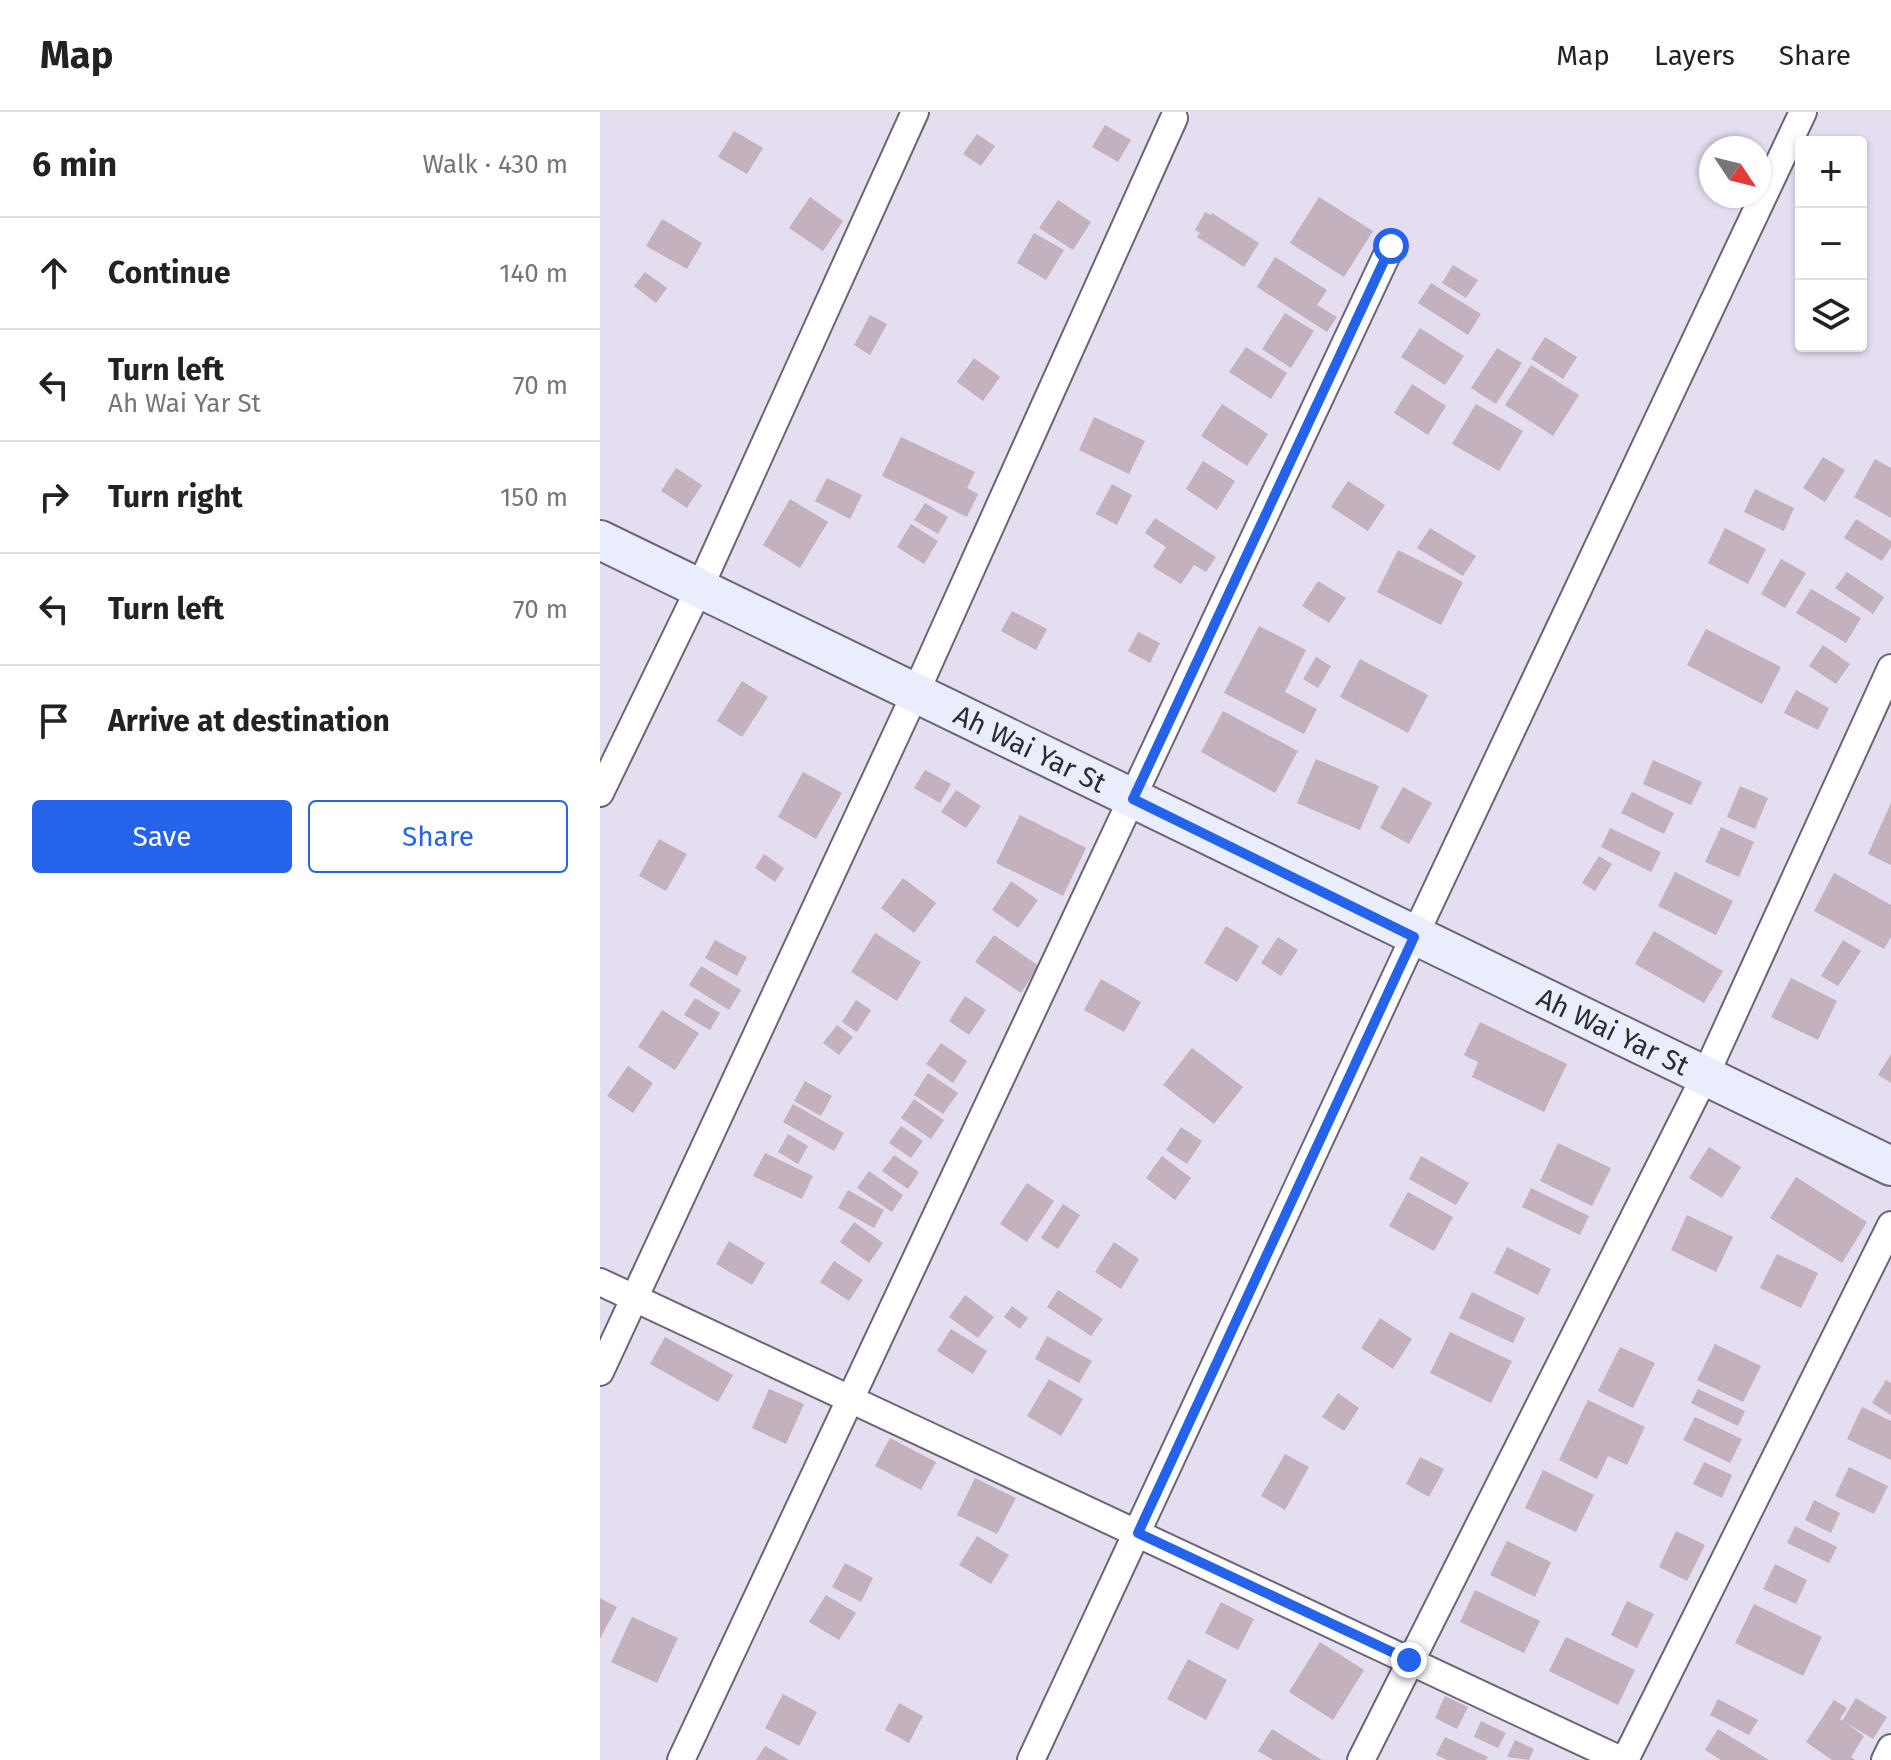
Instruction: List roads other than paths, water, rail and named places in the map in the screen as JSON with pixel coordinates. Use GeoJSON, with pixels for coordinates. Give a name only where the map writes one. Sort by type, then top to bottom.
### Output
{"type":"FeatureCollection","features":[{"type":"Feature","properties":{"kind":"street"},"geometry":{"type":"LineString","coordinates":[[600,793],[699,589],[915,112]]}},
{"type":"Feature","properties":{"kind":"street"},"geometry":{"type":"LineString","coordinates":[[1031,1760],[1803,112]]}},
{"type":"Feature","properties":{"kind":"street"},"geometry":{"type":"LineString","coordinates":[[600,1372],[915,694],[1174,118]]}},
{"type":"Feature","properties":{"kind":"street"},"geometry":{"type":"LineString","coordinates":[[681,1760],[1391,246]]}},
{"type":"Feature","properties":{"kind":"street","name":"Ah Wai Yar St"},"geometry":{"type":"LineString","coordinates":[[600,540],[1891,1166]]}},
{"type":"Feature","properties":{"kind":"street"},"geometry":{"type":"LineString","coordinates":[[1361,1760],[1705,1076],[1891,668]]}},
{"type":"Feature","properties":{"kind":"street"},"geometry":{"type":"LineString","coordinates":[[600,1282],[1623,1760],[1891,1225]]}},
{"type":"Feature","properties":{"kind":"street"},"geometry":{"type":"LineString","coordinates":[[1885,1760],[1891,1748]]}}]}
